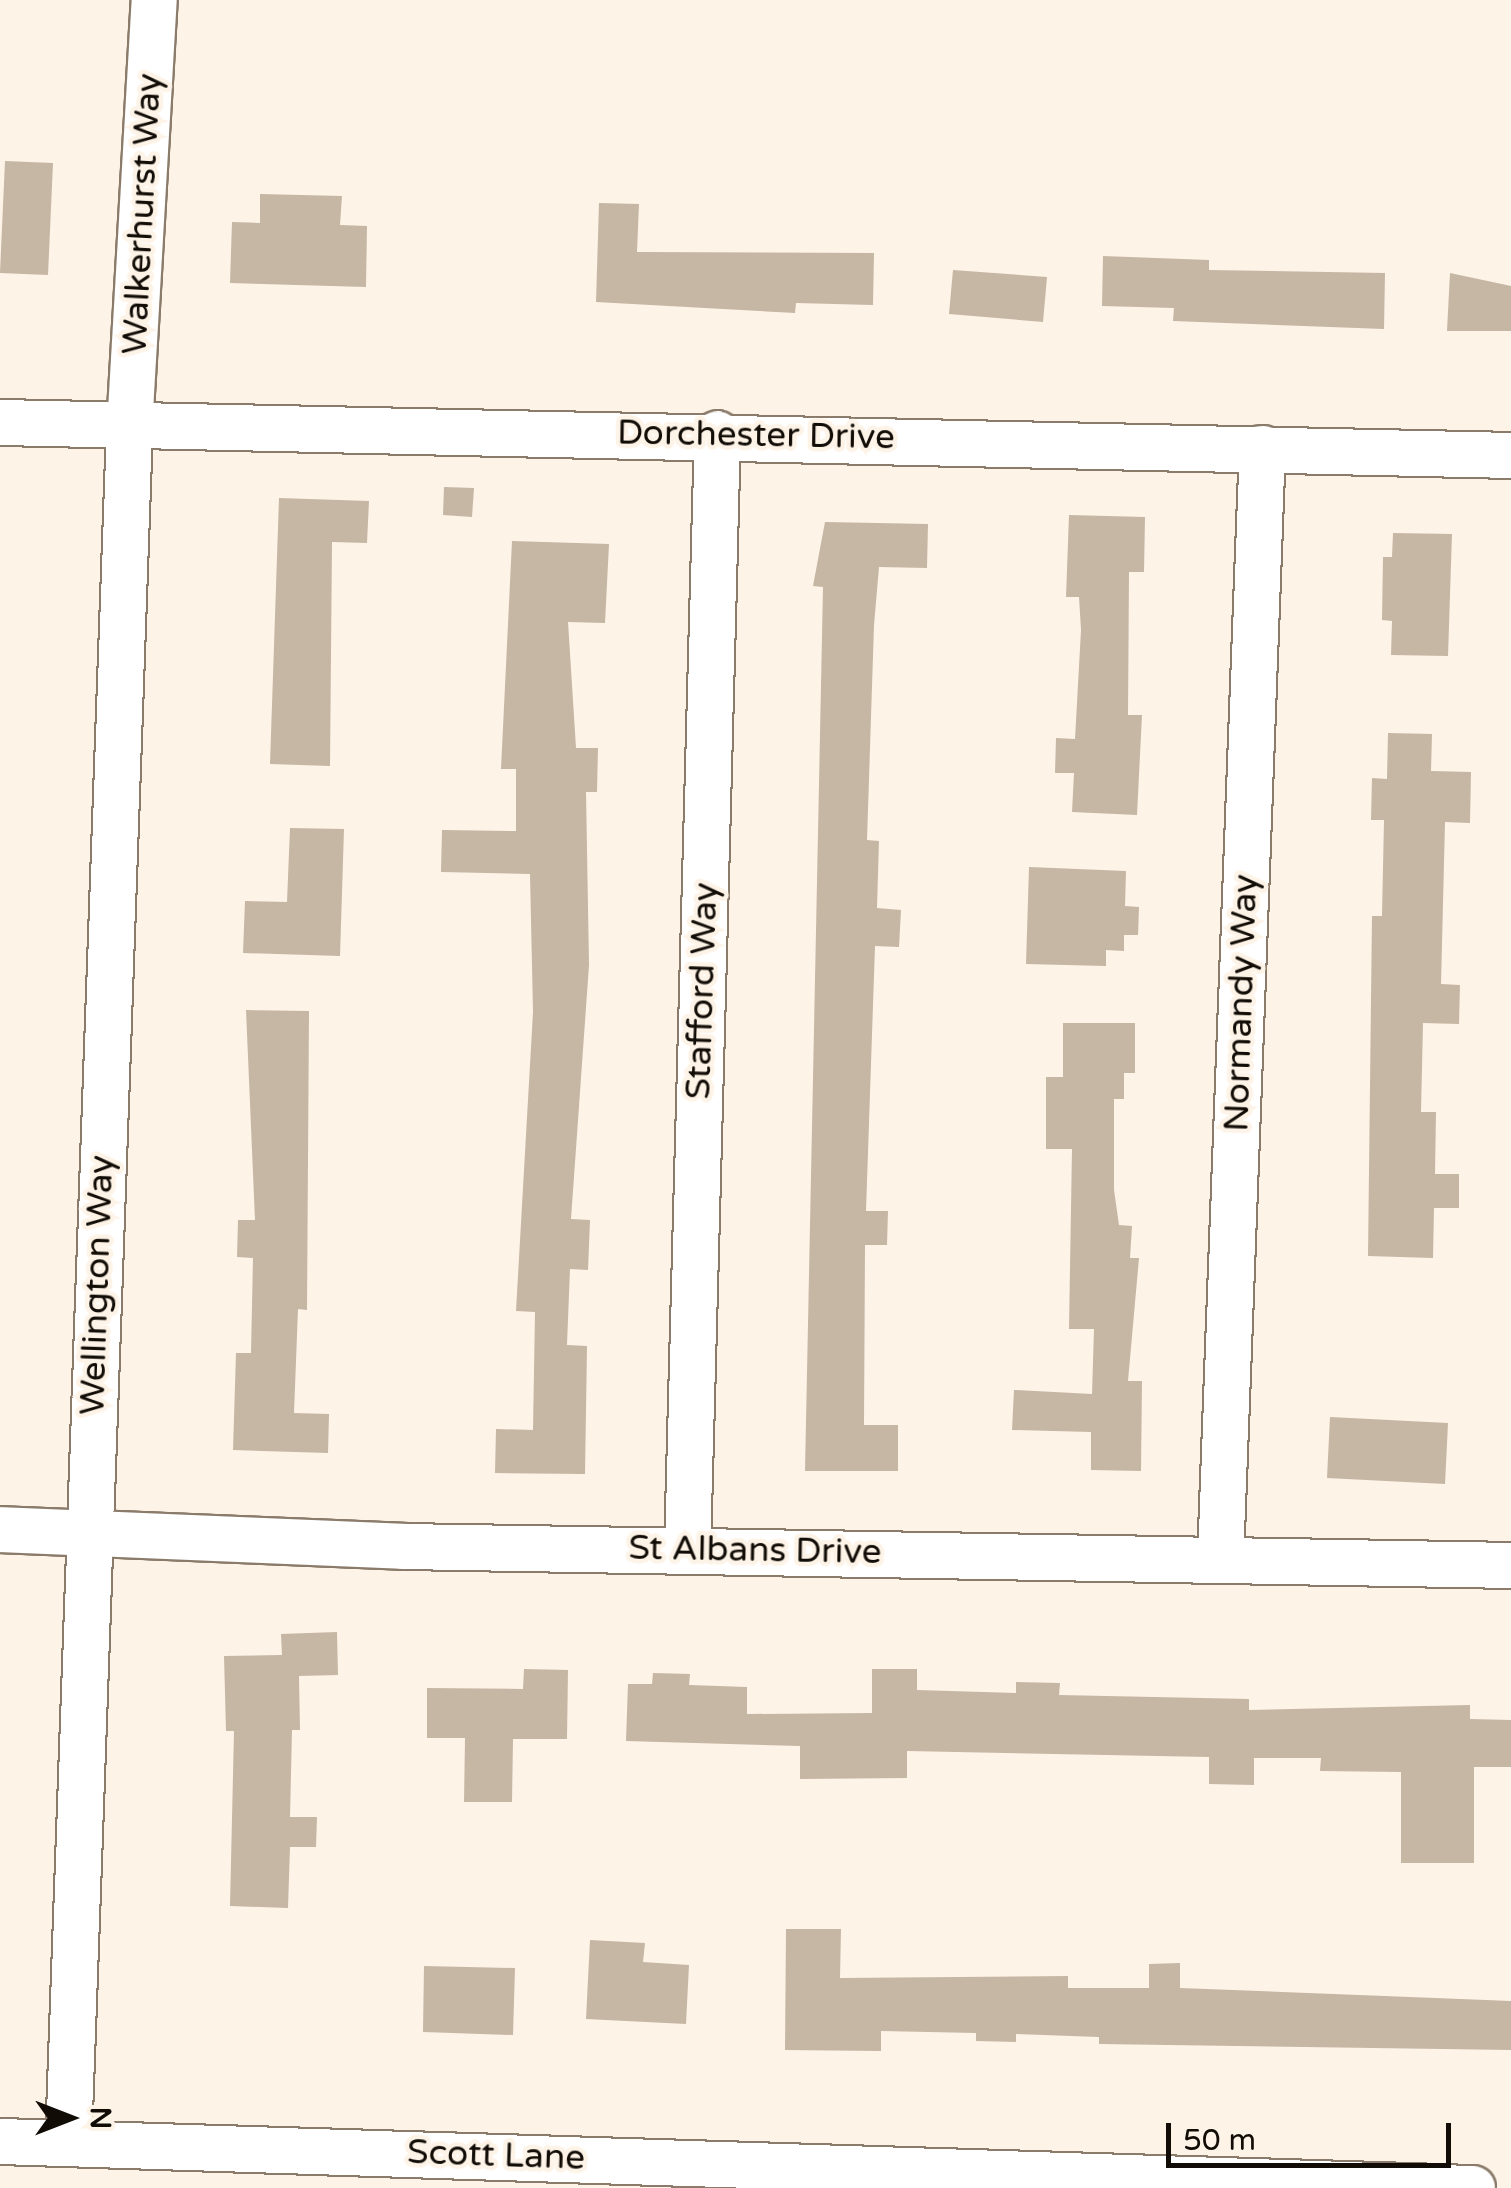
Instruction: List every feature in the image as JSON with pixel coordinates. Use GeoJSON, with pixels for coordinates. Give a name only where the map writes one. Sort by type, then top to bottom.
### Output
{"type":"FeatureCollection","features":[{"type":"Feature","properties":{"kind":"street","name":"Walkerhurst Way"},"geometry":{"type":"LineString","coordinates":[[129,428],[154,0]]}},
{"type":"Feature","properties":{"kind":"street","name":"Dorchester Drive"},"geometry":{"type":"LineString","coordinates":[[0,422],[129,428],[717,434],[1511,454]]}},
{"type":"Feature","properties":{"kind":"street","name":"Wellington Way"},"geometry":{"type":"LineString","coordinates":[[68,2142],[129,428]]}},
{"type":"Feature","properties":{"kind":"street","name":"Stafford Way"},"geometry":{"type":"LineString","coordinates":[[687,1548],[717,434]]}},
{"type":"Feature","properties":{"kind":"street","name":"Normandy Way"},"geometry":{"type":"LineString","coordinates":[[1220,1559],[1262,448]]}},
{"type":"Feature","properties":{"kind":"street","name":"St Albans Drive"},"geometry":{"type":"LineString","coordinates":[[0,1529],[687,1548],[1511,1564]]}},
{"type":"Feature","properties":{"kind":"street","name":"Scott Lane"},"geometry":{"type":"LineString","coordinates":[[0,2140],[68,2142],[368,2170],[1472,2188]]}},
{"type":"Feature","properties":{"kind":"building"},"geometry":{"type":"Polygon","coordinates":[[[5,161],[53,163],[48,275],[0,273],[5,161]]]}},
{"type":"Feature","properties":{"kind":"building"},"geometry":{"type":"Polygon","coordinates":[[[260,194],[342,196],[340,225],[367,226],[366,287],[230,283],[232,222],[260,223],[260,194]]]}},
{"type":"Feature","properties":{"kind":"building"},"geometry":{"type":"Polygon","coordinates":[[[599,203],[639,204],[637,252],[874,253],[873,305],[796,303],[795,313],[596,302],[599,203]]]}},
{"type":"Feature","properties":{"kind":"building"},"geometry":{"type":"Polygon","coordinates":[[[1103,256],[1209,260],[1209,270],[1385,273],[1384,329],[1173,321],[1174,308],[1102,306],[1103,256]]]}},
{"type":"Feature","properties":{"kind":"building"},"geometry":{"type":"Polygon","coordinates":[[[953,270],[1047,277],[1043,322],[949,314],[953,270]]]}},
{"type":"Feature","properties":{"kind":"building"},"geometry":{"type":"Polygon","coordinates":[[[1450,273],[1511,286],[1511,331],[1447,331],[1450,273]]]}},
{"type":"Feature","properties":{"kind":"building"},"geometry":{"type":"Polygon","coordinates":[[[444,487],[474,488],[472,517],[443,515],[444,487]]]}},
{"type":"Feature","properties":{"kind":"building"},"geometry":{"type":"Polygon","coordinates":[[[279,498],[369,501],[367,543],[332,542],[330,766],[270,764],[279,498]]]}},
{"type":"Feature","properties":{"kind":"building"},"geometry":{"type":"Polygon","coordinates":[[[1069,515],[1145,517],[1144,572],[1129,572],[1128,715],[1142,715],[1137,815],[1072,812],[1074,773],[1055,773],[1056,738],[1075,739],[1081,630],[1079,597],[1066,597],[1069,515]]]}},
{"type":"Feature","properties":{"kind":"building"},"geometry":{"type":"Polygon","coordinates":[[[825,522],[928,524],[927,568],[879,567],[867,840],[879,841],[877,908],[901,910],[899,947],[875,946],[866,1211],[888,1211],[887,1245],[865,1245],[864,1425],[898,1425],[898,1471],[805,1471],[823,587],[813,586],[825,522]]]}},
{"type":"Feature","properties":{"kind":"building"},"geometry":{"type":"Polygon","coordinates":[[[1393,533],[1452,534],[1448,656],[1391,655],[1392,621],[1382,620],[1383,557],[1392,557],[1393,533]]]}},
{"type":"Feature","properties":{"kind":"building"},"geometry":{"type":"Polygon","coordinates":[[[512,541],[609,544],[605,623],[568,622],[576,748],[598,748],[597,792],[586,792],[589,965],[571,1219],[590,1220],[588,1270],[570,1269],[567,1345],[587,1346],[585,1474],[495,1473],[496,1429],[533,1430],[535,1312],[516,1311],[533,1012],[530,874],[441,872],[442,830],[516,831],[516,769],[501,769],[512,541]]]}},
{"type":"Feature","properties":{"kind":"building"},"geometry":{"type":"Polygon","coordinates":[[[1388,733],[1432,734],[1431,771],[1471,772],[1470,823],[1445,822],[1441,984],[1460,985],[1459,1024],[1423,1023],[1421,1112],[1436,1112],[1435,1174],[1459,1174],[1459,1208],[1434,1208],[1433,1258],[1368,1256],[1372,916],[1382,916],[1384,820],[1371,820],[1372,778],[1387,779],[1388,733]]]}},
{"type":"Feature","properties":{"kind":"building"},"geometry":{"type":"Polygon","coordinates":[[[290,828],[344,829],[340,956],[243,953],[245,901],[287,902],[290,828]]]}},
{"type":"Feature","properties":{"kind":"building"},"geometry":{"type":"Polygon","coordinates":[[[1029,867],[1126,871],[1125,906],[1139,907],[1138,935],[1124,935],[1124,951],[1106,950],[1106,966],[1026,964],[1029,867]]]}},
{"type":"Feature","properties":{"kind":"building"},"geometry":{"type":"Polygon","coordinates":[[[246,1010],[309,1011],[307,1310],[298,1309],[294,1413],[329,1414],[328,1453],[233,1450],[236,1353],[251,1353],[253,1258],[237,1257],[238,1220],[255,1220],[246,1010]]]}},
{"type":"Feature","properties":{"kind":"building"},"geometry":{"type":"Polygon","coordinates":[[[1063,1023],[1135,1023],[1135,1073],[1124,1073],[1124,1099],[1114,1099],[1114,1190],[1119,1225],[1132,1226],[1130,1258],[1139,1258],[1128,1381],[1142,1381],[1141,1471],[1091,1470],[1091,1432],[1012,1430],[1014,1390],[1092,1394],[1094,1329],[1069,1329],[1072,1149],[1046,1149],[1046,1077],[1063,1077],[1063,1023]]]}},
{"type":"Feature","properties":{"kind":"building"},"geometry":{"type":"Polygon","coordinates":[[[1330,1417],[1448,1423],[1445,1484],[1327,1478],[1330,1417]]]}},
{"type":"Feature","properties":{"kind":"building"},"geometry":{"type":"Polygon","coordinates":[[[337,1632],[338,1675],[299,1676],[300,1730],[292,1730],[290,1817],[317,1817],[316,1847],[290,1847],[288,1908],[230,1906],[234,1731],[226,1731],[224,1656],[282,1655],[281,1634],[337,1632]]]}},
{"type":"Feature","properties":{"kind":"building"},"geometry":{"type":"Polygon","coordinates":[[[524,1669],[568,1670],[567,1739],[513,1739],[512,1802],[464,1802],[465,1738],[427,1738],[427,1688],[523,1689],[524,1669]]]}},
{"type":"Feature","properties":{"kind":"building"},"geometry":{"type":"Polygon","coordinates":[[[872,1669],[917,1669],[917,1690],[1016,1693],[1016,1682],[1060,1683],[1059,1695],[1249,1699],[1249,1710],[1470,1705],[1470,1719],[1511,1720],[1511,1767],[1474,1767],[1474,1863],[1401,1863],[1401,1772],[1320,1771],[1321,1758],[1254,1758],[1254,1785],[1209,1784],[1209,1757],[907,1751],[907,1778],[800,1779],[800,1746],[626,1741],[628,1684],[652,1684],[653,1673],[690,1674],[689,1685],[747,1687],[747,1714],[872,1713],[872,1669]]]}},
{"type":"Feature","properties":{"kind":"building"},"geometry":{"type":"Polygon","coordinates":[[[786,1929],[841,1929],[840,1978],[1068,1976],[1068,1988],[1149,1988],[1149,1964],[1180,1963],[1180,1988],[1511,2001],[1511,2050],[1099,2044],[1099,2037],[1016,2034],[1016,2042],[976,2041],[976,2033],[881,2031],[881,2051],[785,2050],[786,1929]]]}},
{"type":"Feature","properties":{"kind":"building"},"geometry":{"type":"Polygon","coordinates":[[[590,1940],[645,1943],[643,1962],[689,1965],[686,2024],[586,2019],[590,1940]]]}},
{"type":"Feature","properties":{"kind":"building"},"geometry":{"type":"Polygon","coordinates":[[[424,1966],[515,1968],[513,2035],[423,2032],[424,1966]]]}}]}
